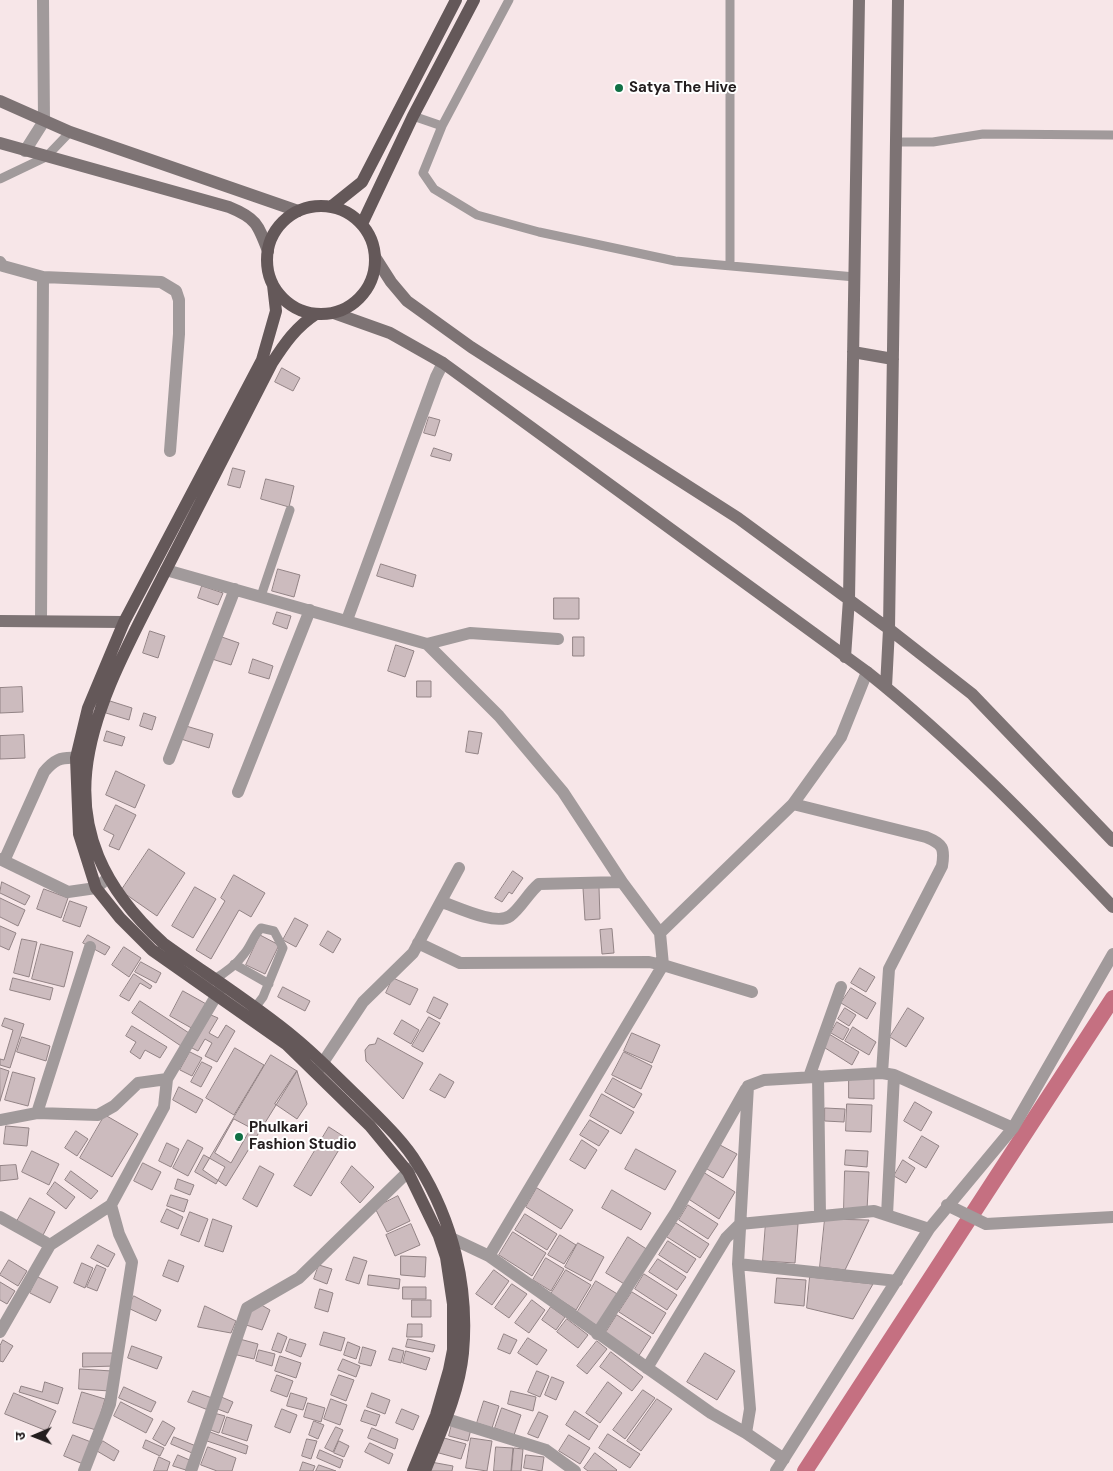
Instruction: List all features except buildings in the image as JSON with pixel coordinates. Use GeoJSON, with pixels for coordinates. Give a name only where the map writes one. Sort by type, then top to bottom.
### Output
{"type":"FeatureCollection","features":[{"type":"Feature","properties":{"kind":"main road"},"geometry":{"type":"LineString","coordinates":[[332,206],[362,182],[456,0]]}},
{"type":"Feature","properties":{"kind":"main road"},"geometry":{"type":"LineString","coordinates":[[362,224],[413,116],[474,0]]}},
{"type":"Feature","properties":{"kind":"main road"},"geometry":{"type":"LineString","coordinates":[[273,285],[284,299],[298,309],[316,314],[334,313],[351,305],[365,292],[373,275],[375,257],[371,238],[362,224],[348,213],[332,206],[315,206],[298,211],[284,220],[273,234],[268,251],[268,268],[273,285],[276,311],[262,360],[198,495],[166,570],[114,675],[99,713],[90,744],[85,786],[88,824],[96,852],[108,878],[123,902],[144,926],[286,1044],[320,1068],[377,1115],[413,1168],[435,1194],[453,1239],[461,1282],[463,1353],[425,1471]]}},
{"type":"Feature","properties":{"kind":"main road"},"geometry":{"type":"LineString","coordinates":[[316,314],[303,322],[288,338],[272,363],[124,622],[88,708],[76,758],[80,834],[96,888],[120,918],[152,950],[254,1009],[294,1037],[320,1068]]}},
{"type":"Feature","properties":{"kind":"main road"},"geometry":{"type":"LineString","coordinates":[[413,1168],[439,1236],[450,1279],[454,1329],[441,1417],[414,1471]]}},
{"type":"Feature","properties":{"kind":"street"},"geometry":{"type":"LineString","coordinates":[[25,151],[44,122],[43,0]]}},
{"type":"Feature","properties":{"kind":"street"},"geometry":{"type":"LineString","coordinates":[[845,657],[849,599],[859,0]]}},
{"type":"Feature","properties":{"kind":"street"},"geometry":{"type":"LineString","coordinates":[[886,687],[889,629],[898,0]]}},
{"type":"Feature","properties":{"kind":"street"},"geometry":{"type":"LineString","coordinates":[[0,101],[70,132],[298,211]]}},
{"type":"Feature","properties":{"kind":"street"},"geometry":{"type":"LineString","coordinates":[[0,143],[229,207],[249,215],[261,232],[268,251]]}},
{"type":"Feature","properties":{"kind":"street"},"geometry":{"type":"LineString","coordinates":[[375,257],[391,282],[407,301],[472,347],[738,518],[889,629],[972,694],[1113,842]]}},
{"type":"Feature","properties":{"kind":"street"},"geometry":{"type":"LineString","coordinates":[[0,262],[3,266],[43,277],[161,282],[176,291],[179,300],[179,334],[170,451]]}},
{"type":"Feature","properties":{"kind":"street"},"geometry":{"type":"LineString","coordinates":[[40,621],[43,277]]}},
{"type":"Feature","properties":{"kind":"street"},"geometry":{"type":"LineString","coordinates":[[334,313],[390,333],[443,364],[867,672],[1018,806],[1113,907]]}},
{"type":"Feature","properties":{"kind":"street"},"geometry":{"type":"LineString","coordinates":[[853,352],[893,358]]}},
{"type":"Feature","properties":{"kind":"street"},"geometry":{"type":"LineString","coordinates":[[347,620],[436,377],[443,364]]}},
{"type":"Feature","properties":{"kind":"street"},"geometry":{"type":"LineString","coordinates":[[166,570],[427,644],[499,716],[563,792],[622,882],[660,932],[664,965],[489,1256]]}},
{"type":"Feature","properties":{"kind":"street"},"geometry":{"type":"LineString","coordinates":[[169,759],[234,589]]}},
{"type":"Feature","properties":{"kind":"street"},"geometry":{"type":"LineString","coordinates":[[238,792],[310,610]]}},
{"type":"Feature","properties":{"kind":"street"},"geometry":{"type":"LineString","coordinates":[[0,621],[124,622]]}},
{"type":"Feature","properties":{"kind":"street"},"geometry":{"type":"LineString","coordinates":[[427,644],[470,634],[558,639]]}},
{"type":"Feature","properties":{"kind":"street"},"geometry":{"type":"LineString","coordinates":[[660,932],[793,804],[842,737],[867,672]]}},
{"type":"Feature","properties":{"kind":"street"},"geometry":{"type":"LineString","coordinates":[[76,758],[62,757],[52,762],[44,772],[2,860],[68,892],[96,888],[108,878]]}},
{"type":"Feature","properties":{"kind":"street"},"geometry":{"type":"LineString","coordinates":[[793,804],[926,836],[938,842],[944,853],[942,866],[889,969],[887,1215]]}},
{"type":"Feature","properties":{"kind":"street"},"geometry":{"type":"LineString","coordinates":[[320,1068],[363,1002],[413,953],[459,868]]}},
{"type":"Feature","properties":{"kind":"street"},"geometry":{"type":"LineString","coordinates":[[442,902],[480,916],[501,919],[510,917],[539,884],[622,882]]}},
{"type":"Feature","properties":{"kind":"street"},"geometry":{"type":"LineString","coordinates":[[418,943],[460,963],[649,962],[752,992]]}},
{"type":"Feature","properties":{"kind":"street"},"geometry":{"type":"LineString","coordinates":[[37,1113],[90,947]]}},
{"type":"Feature","properties":{"kind":"street"},"geometry":{"type":"LineString","coordinates":[[776,1471],[929,1229],[1012,1128],[1113,954]]}},
{"type":"Feature","properties":{"kind":"street"},"geometry":{"type":"LineString","coordinates":[[0,1332],[50,1245],[111,1205],[164,1107],[166,1079],[218,987]]}},
{"type":"Feature","properties":{"kind":"street"},"geometry":{"type":"LineString","coordinates":[[820,1215],[813,1077],[842,987]]}},
{"type":"Feature","properties":{"kind":"street"},"geometry":{"type":"LineString","coordinates":[[597,1334],[676,1212],[748,1086],[764,1080],[888,1074],[1012,1128]]}},
{"type":"Feature","properties":{"kind":"street"},"geometry":{"type":"LineString","coordinates":[[0,1120],[37,1113],[98,1115],[114,1106],[138,1083],[166,1079]]}},
{"type":"Feature","properties":{"kind":"street"},"geometry":{"type":"LineString","coordinates":[[746,1433],[750,1409],[738,1264],[748,1086]]}},
{"type":"Feature","properties":{"kind":"street"},"geometry":{"type":"LineString","coordinates":[[191,1471],[247,1308],[299,1278],[413,1168]]}},
{"type":"Feature","properties":{"kind":"street"},"geometry":{"type":"LineString","coordinates":[[84,1471],[110,1404],[132,1262],[119,1234],[111,1205]]}},
{"type":"Feature","properties":{"kind":"street"},"geometry":{"type":"LineString","coordinates":[[947,1205],[986,1224],[1113,1218]]}},
{"type":"Feature","properties":{"kind":"street"},"geometry":{"type":"LineString","coordinates":[[647,1368],[726,1238],[740,1224],[874,1211],[929,1229]]}},
{"type":"Feature","properties":{"kind":"street"},"geometry":{"type":"LineString","coordinates":[[0,1217],[50,1245]]}},
{"type":"Feature","properties":{"kind":"street"},"geometry":{"type":"LineString","coordinates":[[439,1236],[453,1239],[489,1256],[711,1413],[746,1433],[784,1459]]}},
{"type":"Feature","properties":{"kind":"street"},"geometry":{"type":"LineString","coordinates":[[738,1264],[897,1281]]}},
{"type":"Feature","properties":{"kind":"street"},"geometry":{"type":"LineString","coordinates":[[441,1417],[546,1450],[575,1471]]}},
{"type":"Feature","properties":{"kind":"lane"},"geometry":{"type":"LineString","coordinates":[[510,0],[442,126],[423,174],[434,189],[477,214],[539,232],[675,261],[854,277]]}},
{"type":"Feature","properties":{"kind":"lane"},"geometry":{"type":"LineString","coordinates":[[730,0],[730,266]]}},
{"type":"Feature","properties":{"kind":"lane"},"geometry":{"type":"LineString","coordinates":[[413,116],[442,126]]}},
{"type":"Feature","properties":{"kind":"lane"},"geometry":{"type":"LineString","coordinates":[[0,179],[46,157],[70,132]]}},
{"type":"Feature","properties":{"kind":"lane"},"geometry":{"type":"LineString","coordinates":[[897,142],[933,142],[983,134],[1113,135]]}},
{"type":"Feature","properties":{"kind":"lane"},"geometry":{"type":"LineString","coordinates":[[261,596],[290,510]]}},
{"type":"Feature","properties":{"kind":"lane"},"geometry":{"type":"LineString","coordinates":[[218,987],[234,964],[245,954],[252,938],[261,928],[274,931],[283,948],[270,984],[254,1009]]}},
{"type":"Feature","properties":{"kind":"lane"},"geometry":{"type":"LineString","coordinates":[[234,964],[270,984]]}},
{"type":"Feature","properties":{"kind":"waterway"},"geometry":{"type":"LineString","coordinates":[[805,1471],[1113,998]]}},
{"type":"Feature","properties":{"kind":"place","name":"Satya The Hive"},"geometry":{"type":"Point","coordinates":[619,88]}},
{"type":"Feature","properties":{"kind":"place","name":"Phulkari Fashion Studio"},"geometry":{"type":"Point","coordinates":[239,1137]}}]}
